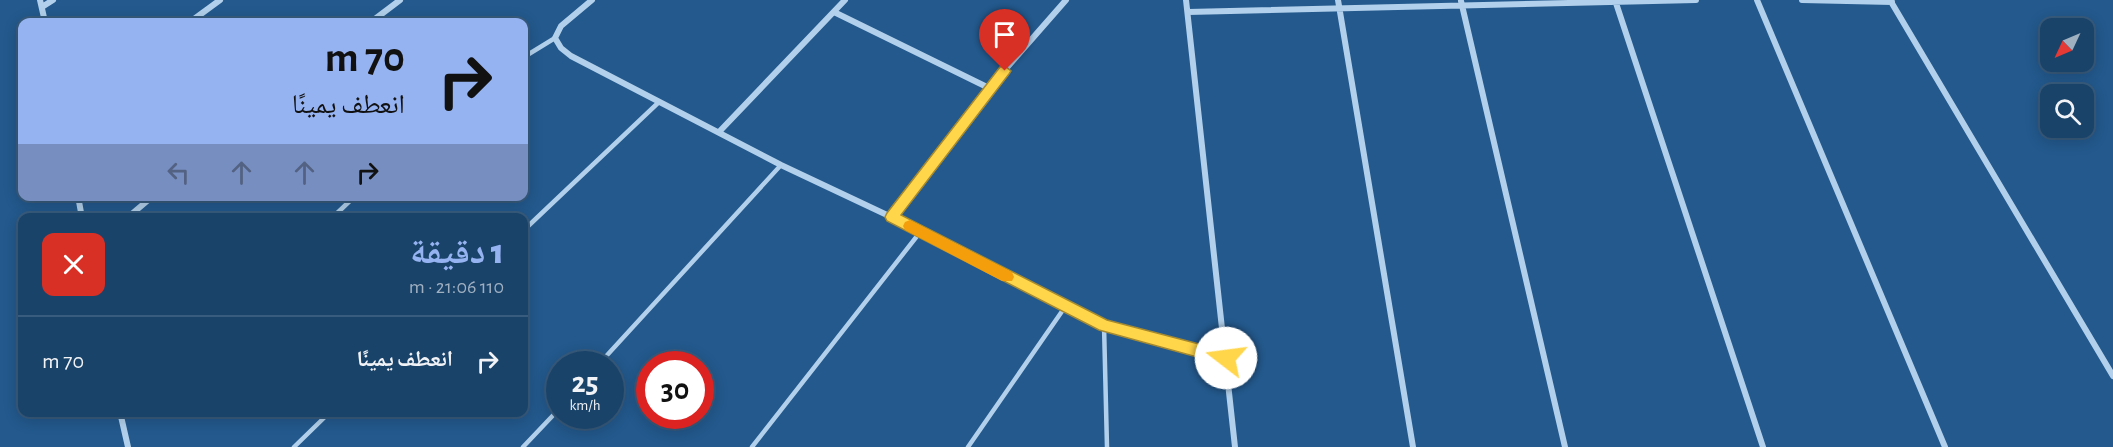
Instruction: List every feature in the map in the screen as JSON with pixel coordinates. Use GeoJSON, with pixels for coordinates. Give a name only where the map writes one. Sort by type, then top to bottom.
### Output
{"type":"FeatureCollection","features":[{"type":"Feature","properties":{"kind":"street"},"geometry":{"type":"LineString","coordinates":[[40,0],[44,18]]}},
{"type":"Feature","properties":{"kind":"street"},"geometry":{"type":"LineString","coordinates":[[42,8],[53,0]]}},
{"type":"Feature","properties":{"kind":"street"},"geometry":{"type":"LineString","coordinates":[[195,18],[220,0]]}},
{"type":"Feature","properties":{"kind":"street"},"geometry":{"type":"LineString","coordinates":[[376,18],[400,0]]}},
{"type":"Feature","properties":{"kind":"street"},"geometry":{"type":"LineString","coordinates":[[592,0],[561,26],[555,38],[561,48],[571,56],[781,165],[921,231],[1104,326],[1226,358]]}},
{"type":"Feature","properties":{"kind":"street"},"geometry":{"type":"LineString","coordinates":[[719,132],[845,0]]}},
{"type":"Feature","properties":{"kind":"street"},"geometry":{"type":"LineString","coordinates":[[892,217],[989,88],[1066,0]]}},
{"type":"Feature","properties":{"kind":"street"},"geometry":{"type":"LineString","coordinates":[[1186,0],[1235,447]]}},
{"type":"Feature","properties":{"kind":"street"},"geometry":{"type":"LineString","coordinates":[[1188,12],[1338,4],[1696,0]]}},
{"type":"Feature","properties":{"kind":"street"},"geometry":{"type":"LineString","coordinates":[[1757,0],[1945,447]]}},
{"type":"Feature","properties":{"kind":"street"},"geometry":{"type":"LineString","coordinates":[[1802,0],[1891,1],[2113,376]]}},
{"type":"Feature","properties":{"kind":"street"},"geometry":{"type":"LineString","coordinates":[[1615,1],[1763,447]]}},
{"type":"Feature","properties":{"kind":"street"},"geometry":{"type":"LineString","coordinates":[[1461,2],[1565,447]]}},
{"type":"Feature","properties":{"kind":"street"},"geometry":{"type":"LineString","coordinates":[[1338,4],[1413,447]]}},
{"type":"Feature","properties":{"kind":"street"},"geometry":{"type":"LineString","coordinates":[[834,12],[989,88]]}},
{"type":"Feature","properties":{"kind":"street"},"geometry":{"type":"LineString","coordinates":[[133,213],[147,201]]}},
{"type":"Feature","properties":{"kind":"street"},"geometry":{"type":"LineString","coordinates":[[121,417],[128,447]]}},
{"type":"Feature","properties":{"kind":"lane"},"geometry":{"type":"LineString","coordinates":[[528,55],[555,38]]}},
{"type":"Feature","properties":{"kind":"lane"},"geometry":{"type":"LineString","coordinates":[[528,226],[659,102]]}},
{"type":"Feature","properties":{"kind":"lane"},"geometry":{"type":"LineString","coordinates":[[611,351],[781,165]]}},
{"type":"Feature","properties":{"kind":"lane"},"geometry":{"type":"LineString","coordinates":[[337,213],[350,201]]}},
{"type":"Feature","properties":{"kind":"lane"},"geometry":{"type":"LineString","coordinates":[[752,447],[921,231]]}},
{"type":"Feature","properties":{"kind":"lane"},"geometry":{"type":"LineString","coordinates":[[968,447],[1065,307]]}},
{"type":"Feature","properties":{"kind":"lane"},"geometry":{"type":"LineString","coordinates":[[1104,326],[1107,447]]}},
{"type":"Feature","properties":{"kind":"lane"},"geometry":{"type":"LineString","coordinates":[[294,447],[325,417]]}},
{"type":"Feature","properties":{"kind":"lane"},"geometry":{"type":"LineString","coordinates":[[524,447],[546,423]]}},
{"type":"Feature","properties":{"kind":"slow traffic"},"geometry":{"type":"LineString","coordinates":[[910,226],[1007,277]]}},
{"type":"Feature","properties":{"kind":"route"},"geometry":{"type":"LineString","coordinates":[[1005,71],[989,88],[892,217],[1104,326],[1226,358]]}}]}
